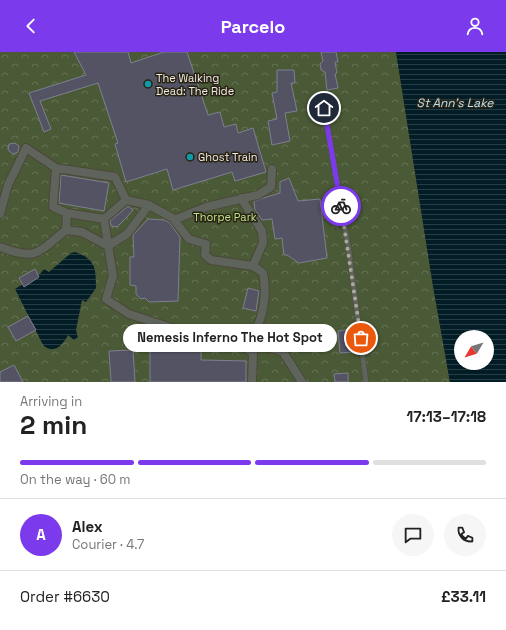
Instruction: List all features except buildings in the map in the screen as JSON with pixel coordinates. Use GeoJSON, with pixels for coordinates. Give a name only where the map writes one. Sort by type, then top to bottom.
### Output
{"type":"FeatureCollection","features":[{"type":"Feature","properties":{"kind":"street"},"geometry":{"type":"LineString","coordinates":[[0,214],[8,185],[26,148],[56,168],[115,177],[126,200]]}},
{"type":"Feature","properties":{"kind":"street"},"geometry":{"type":"LineString","coordinates":[[56,168],[53,207],[67,213],[104,219]]}},
{"type":"Feature","properties":{"kind":"street"},"geometry":{"type":"LineString","coordinates":[[176,220],[206,207],[258,195],[271,188],[272,169]]}},
{"type":"Feature","properties":{"kind":"street"},"geometry":{"type":"LineString","coordinates":[[241,198],[262,231],[263,243],[253,266]]}},
{"type":"Feature","properties":{"kind":"street"},"geometry":{"type":"LineString","coordinates":[[126,200],[149,205],[176,220]]}},
{"type":"Feature","properties":{"kind":"street"},"geometry":{"type":"LineString","coordinates":[[104,219],[126,200]]}},
{"type":"Feature","properties":{"kind":"street"},"geometry":{"type":"LineString","coordinates":[[108,246],[127,234],[149,205]]}},
{"type":"Feature","properties":{"kind":"street"},"geometry":{"type":"LineString","coordinates":[[66,230],[67,213]]}},
{"type":"Feature","properties":{"kind":"street"},"geometry":{"type":"LineString","coordinates":[[104,219],[113,276],[106,299],[129,314],[212,341],[240,343],[253,353]]}},
{"type":"Feature","properties":{"kind":"street"},"geometry":{"type":"LineString","coordinates":[[176,220],[174,220],[189,239],[206,244],[205,256],[211,260],[253,266],[263,273],[266,287],[264,304],[255,332],[240,343]]}},
{"type":"Feature","properties":{"kind":"street"},"geometry":{"type":"LineString","coordinates":[[0,247],[20,254],[35,254],[66,230],[82,232],[108,246]]}},
{"type":"Feature","properties":{"kind":"street"},"geometry":{"type":"LineString","coordinates":[[255,332],[266,347],[283,352],[302,382]]}},
{"type":"Feature","properties":{"kind":"street"},"geometry":{"type":"LineString","coordinates":[[253,353],[266,347]]}},
{"type":"Feature","properties":{"kind":"street"},"geometry":{"type":"LineString","coordinates":[[252,382],[253,353]]}},
{"type":"Feature","properties":{"kind":"lane"},"geometry":{"type":"LineString","coordinates":[[322,95],[349,251],[366,382]]}},
{"type":"Feature","properties":{"kind":"green space","name":"Thorpe Park"},"geometry":{"type":"Polygon","coordinates":[[[0,52],[396,52],[433,286],[450,382],[0,382],[0,52]]]}},
{"type":"Feature","properties":{"kind":"water","name":"St Ann's Lake"},"geometry":{"type":"Polygon","coordinates":[[[396,52],[506,52],[506,382],[450,382],[433,286],[396,52]]]}},
{"type":"Feature","properties":{"kind":"water"},"geometry":{"type":"Polygon","coordinates":[[[75,252],[87,258],[93,265],[96,274],[96,288],[86,302],[82,300],[76,330],[78,337],[74,340],[68,335],[58,348],[47,348],[43,345],[15,289],[40,274],[44,269],[49,272],[71,253],[75,252]]]}},
{"type":"Feature","properties":{"kind":"way so far"},"geometry":{"type":"LineString","coordinates":[[341,206],[361,338]]}},
{"type":"Feature","properties":{"kind":"place","name":"The Walking Dead: The Ride"},"geometry":{"type":"Point","coordinates":[148,84]}},
{"type":"Feature","properties":{"kind":"place","name":"Ghost Train"},"geometry":{"type":"Point","coordinates":[190,157]}},
{"type":"Feature","properties":{"kind":"place","name":"Nemesis Inferno The Hot Spot"},"geometry":{"type":"Point","coordinates":[361,338]}},
{"type":"Feature","properties":{"kind":"route"},"geometry":{"type":"LineString","coordinates":[[324,108],[341,206]]}}]}
